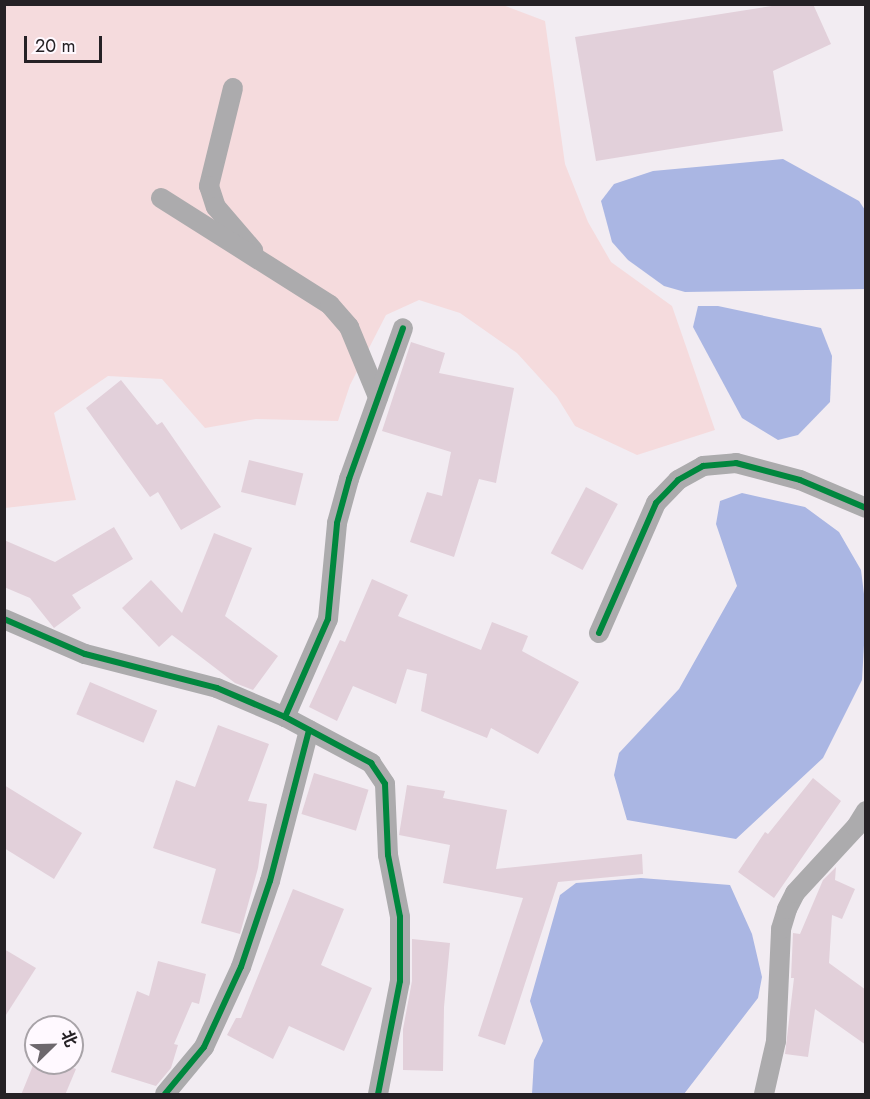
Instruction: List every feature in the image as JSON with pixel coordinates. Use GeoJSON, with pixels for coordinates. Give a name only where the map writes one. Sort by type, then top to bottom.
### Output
{"type":"FeatureCollection","features":[{"type":"Feature","properties":{"kind":"street"},"geometry":{"type":"LineString","coordinates":[[233,88],[209,186],[216,207],[268,267]]}},
{"type":"Feature","properties":{"kind":"street"},"geometry":{"type":"LineString","coordinates":[[161,198],[330,305],[342,320],[378,397]]}},
{"type":"Feature","properties":{"kind":"street"},"geometry":{"type":"LineString","coordinates":[[285,717],[328,620],[337,523],[403,328]]}},
{"type":"Feature","properties":{"kind":"street"},"geometry":{"type":"LineString","coordinates":[[599,633],[656,503],[678,480],[703,466],[719,463],[747,466],[800,480],[866,508]]}},
{"type":"Feature","properties":{"kind":"street"},"geometry":{"type":"LineString","coordinates":[[4,619],[85,654],[186,677],[285,717],[371,763],[385,784],[388,855],[400,917],[400,981],[378,1095]]}},
{"type":"Feature","properties":{"kind":"street"},"geometry":{"type":"LineString","coordinates":[[165,1095],[204,1047],[240,967],[270,881],[309,730]]}},
{"type":"Feature","properties":{"kind":"street"},"geometry":{"type":"LineString","coordinates":[[764,1095],[776,1041],[781,929],[787,909],[795,893],[856,827],[866,811]]}},
{"type":"Feature","properties":{"kind":"shaded area"},"geometry":{"type":"Polygon","coordinates":[[[5,5],[503,5],[545,21],[565,164],[588,222],[611,262],[672,306],[715,430],[637,455],[575,426],[557,397],[517,353],[460,313],[419,300],[386,315],[350,385],[338,421],[256,419],[205,428],[162,379],[108,376],[54,413],[76,500],[5,508],[5,5]]]}},
{"type":"Feature","properties":{"kind":"water"},"geometry":{"type":"Polygon","coordinates":[[[783,159],[859,201],[865,210],[865,289],[685,292],[664,286],[628,260],[612,242],[601,201],[614,184],[653,171],[783,159]]]}},
{"type":"Feature","properties":{"kind":"water"},"geometry":{"type":"Polygon","coordinates":[[[698,306],[718,306],[821,328],[832,356],[830,402],[798,435],[778,440],[742,418],[693,327],[698,306]]]}},
{"type":"Feature","properties":{"kind":"water"},"geometry":{"type":"Polygon","coordinates":[[[742,493],[805,507],[839,532],[861,570],[866,610],[862,680],[823,758],[736,839],[627,820],[614,775],[619,753],[679,689],[737,586],[716,524],[720,501],[742,493]]]}},
{"type":"Feature","properties":{"kind":"water"},"geometry":{"type":"Polygon","coordinates":[[[641,878],[730,885],[752,934],[762,977],[758,998],[684,1094],[532,1094],[534,1060],[543,1041],[530,1001],[560,895],[576,883],[641,878]]]}},
{"type":"Feature","properties":{"kind":"building"},"geometry":{"type":"Polygon","coordinates":[[[785,4],[813,4],[831,44],[773,71],[783,131],[596,161],[575,37],[785,4]]]}},
{"type":"Feature","properties":{"kind":"building"},"geometry":{"type":"Polygon","coordinates":[[[411,342],[445,353],[439,373],[514,388],[496,483],[479,479],[454,557],[410,542],[427,492],[442,496],[451,452],[382,431],[411,342]]]}},
{"type":"Feature","properties":{"kind":"building"},"geometry":{"type":"Polygon","coordinates":[[[121,380],[157,425],[162,422],[221,507],[181,530],[158,492],[150,497],[86,408],[121,380]]]}},
{"type":"Feature","properties":{"kind":"building"},"geometry":{"type":"Polygon","coordinates":[[[249,460],[303,474],[295,506],[241,492],[249,460]]]}},
{"type":"Feature","properties":{"kind":"building"},"geometry":{"type":"Polygon","coordinates":[[[586,487],[618,504],[583,570],[551,553],[586,487]]]}},
{"type":"Feature","properties":{"kind":"building"},"geometry":{"type":"Polygon","coordinates":[[[114,527],[133,559],[72,595],[81,608],[54,628],[30,598],[4,587],[4,540],[55,562],[114,527]]]}},
{"type":"Feature","properties":{"kind":"building"},"geometry":{"type":"Polygon","coordinates":[[[214,533],[252,548],[225,616],[278,656],[253,690],[235,683],[172,635],[159,647],[122,608],[151,580],[182,613],[214,533]]]}},
{"type":"Feature","properties":{"kind":"building"},"geometry":{"type":"Polygon","coordinates":[[[372,579],[408,595],[398,616],[481,650],[492,622],[528,636],[522,651],[579,682],[538,754],[491,728],[487,738],[421,711],[427,674],[407,669],[396,704],[353,686],[337,721],[309,707],[340,640],[345,642],[372,579]]]}},
{"type":"Feature","properties":{"kind":"building"},"geometry":{"type":"Polygon","coordinates":[[[90,682],[157,711],[144,743],[76,714],[90,682]]]}},
{"type":"Feature","properties":{"kind":"building"},"geometry":{"type":"Polygon","coordinates":[[[218,725],[269,744],[248,801],[267,804],[258,868],[240,934],[201,923],[216,869],[153,848],[176,780],[195,787],[218,725]]]}},
{"type":"Feature","properties":{"kind":"building"},"geometry":{"type":"Polygon","coordinates":[[[314,773],[369,790],[356,831],[301,814],[314,773]]]}},
{"type":"Feature","properties":{"kind":"building"},"geometry":{"type":"Polygon","coordinates":[[[813,778],[841,801],[774,898],[738,872],[765,832],[768,834],[813,778]]]}},
{"type":"Feature","properties":{"kind":"building"},"geometry":{"type":"Polygon","coordinates":[[[4,785],[82,833],[54,879],[4,848],[4,785]]]}},
{"type":"Feature","properties":{"kind":"building"},"geometry":{"type":"Polygon","coordinates":[[[407,785],[445,791],[443,798],[507,810],[496,869],[642,854],[643,874],[558,882],[505,1045],[478,1036],[523,898],[443,883],[450,845],[399,835],[407,785]]]}},
{"type":"Feature","properties":{"kind":"building"},"geometry":{"type":"Polygon","coordinates":[[[836,867],[835,880],[855,889],[842,919],[832,915],[829,963],[866,990],[866,1045],[815,1009],[808,1057],[785,1054],[794,978],[791,978],[793,933],[800,934],[823,880],[836,867]]]}},
{"type":"Feature","properties":{"kind":"building"},"geometry":{"type":"Polygon","coordinates":[[[293,889],[344,909],[321,965],[372,988],[344,1051],[289,1026],[273,1059],[227,1035],[236,1018],[241,1018],[293,889]]]}},
{"type":"Feature","properties":{"kind":"building"},"geometry":{"type":"Polygon","coordinates":[[[412,939],[450,943],[444,1007],[443,1071],[403,1070],[403,1029],[412,981],[412,939]]]}},
{"type":"Feature","properties":{"kind":"building"},"geometry":{"type":"Polygon","coordinates":[[[4,949],[36,968],[4,1018],[4,949]]]}},
{"type":"Feature","properties":{"kind":"building"},"geometry":{"type":"Polygon","coordinates":[[[158,961],[206,974],[199,1004],[192,1002],[174,1044],[178,1045],[171,1068],[156,1086],[111,1072],[137,991],[149,996],[158,961]]]}},
{"type":"Feature","properties":{"kind":"building"},"geometry":{"type":"Polygon","coordinates":[[[29,1075],[73,1075],[65,1095],[21,1095],[29,1075]]]}},
{"type":"Feature","properties":{"kind":"cycle path"},"geometry":{"type":"LineString","coordinates":[[285,717],[328,619],[337,523],[349,479],[403,328]]}},
{"type":"Feature","properties":{"kind":"cycle path"},"geometry":{"type":"LineString","coordinates":[[599,633],[656,503],[678,480],[703,466],[736,463],[800,480],[866,508]]}},
{"type":"Feature","properties":{"kind":"cycle path"},"geometry":{"type":"LineString","coordinates":[[4,619],[85,654],[217,688],[285,717],[371,763],[385,784],[388,855],[400,917],[400,981],[378,1094]]}},
{"type":"Feature","properties":{"kind":"cycle path"},"geometry":{"type":"LineString","coordinates":[[165,1094],[204,1047],[241,967],[270,881],[309,730]]}}]}
